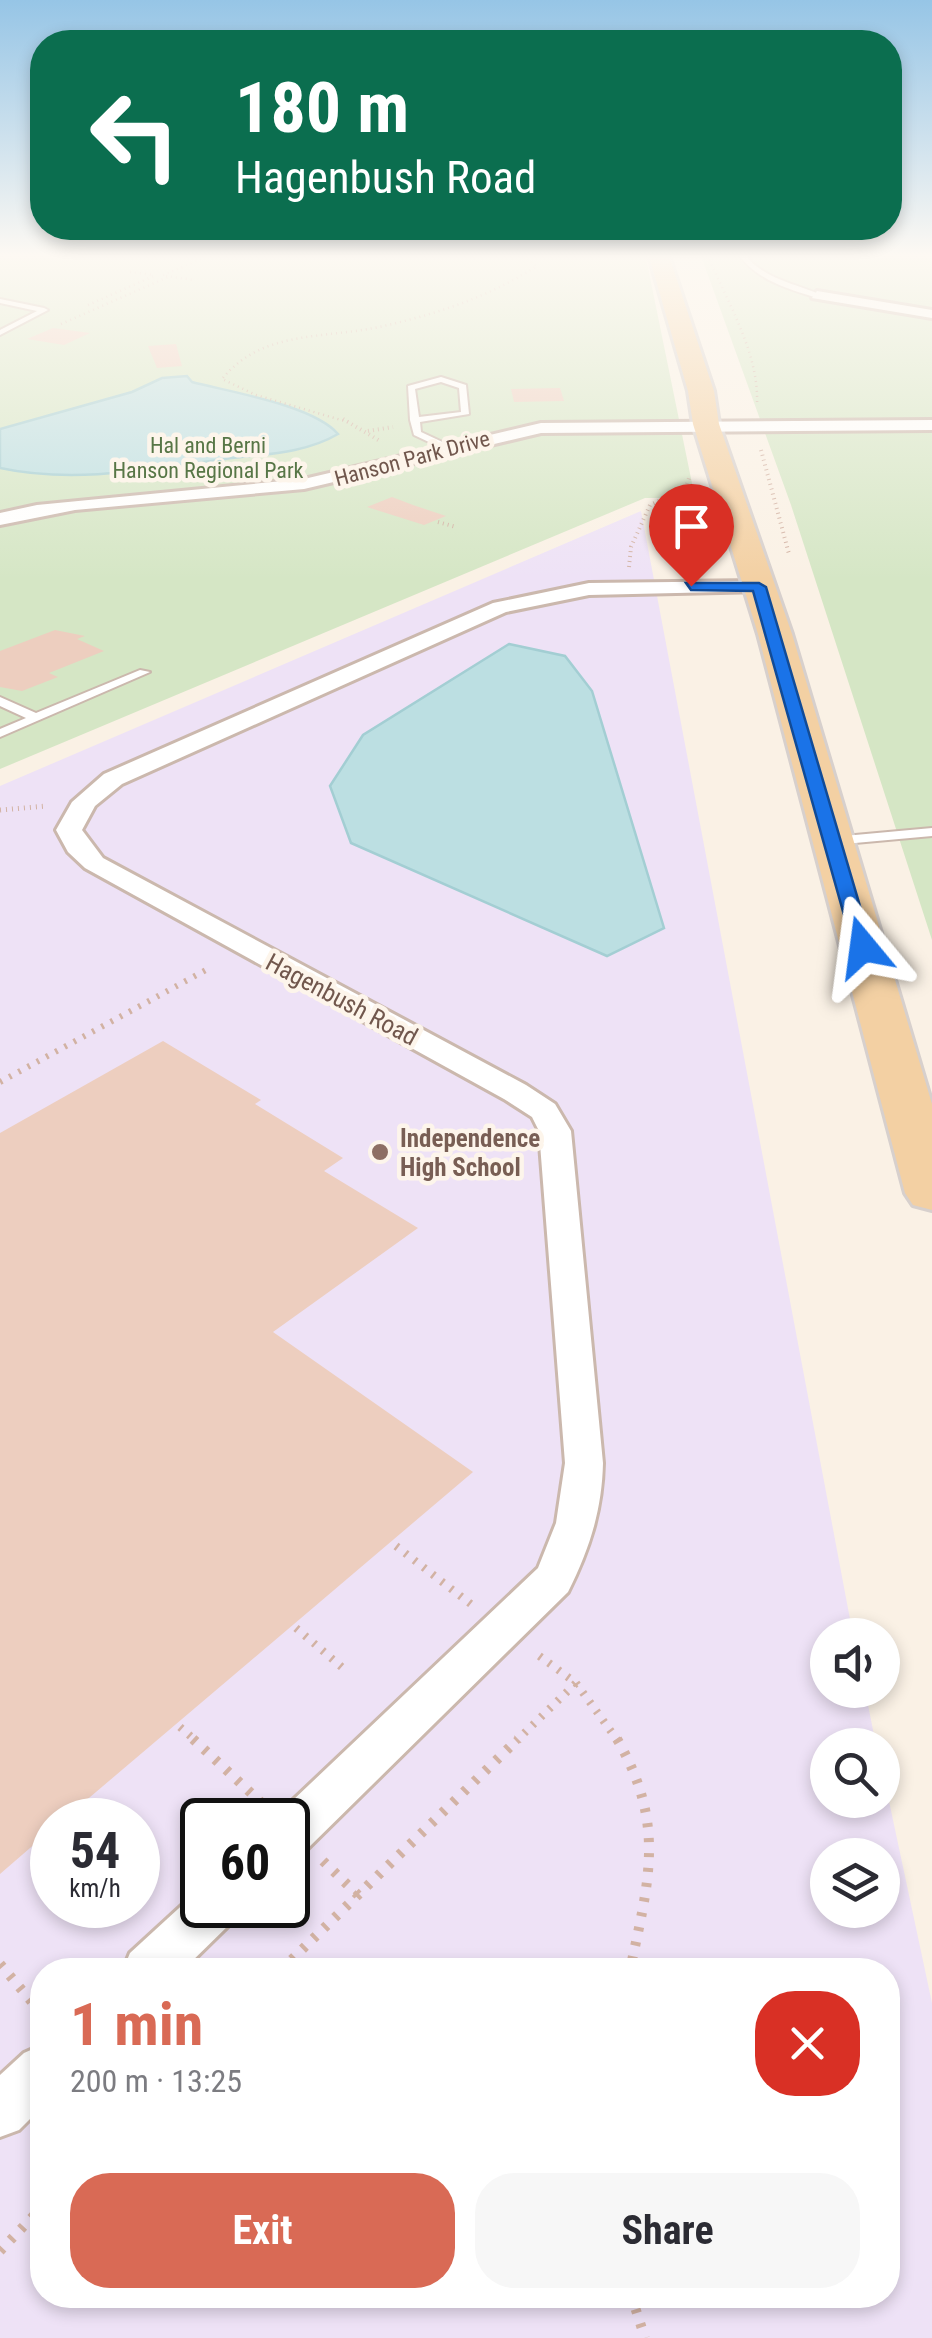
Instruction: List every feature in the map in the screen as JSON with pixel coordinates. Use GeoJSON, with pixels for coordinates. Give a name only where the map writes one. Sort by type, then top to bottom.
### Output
{"type":"FeatureCollection","features":[{"type":"Feature","properties":{"kind":"main road"},"geometry":{"type":"LineString","coordinates":[[692,362],[706,424],[759,587],[932,1193]]}},
{"type":"Feature","properties":{"kind":"street","name":"Hanson Park Drive"},"geometry":{"type":"LineString","coordinates":[[0,519],[68,507],[302,485],[542,428],[932,425]]}},
{"type":"Feature","properties":{"kind":"street","name":"Hagenbush Road"},"geometry":{"type":"LineString","coordinates":[[310,1815],[553,1580],[570,1549],[583,1511],[584,1463],[555,1131],[544,1111],[516,1092],[94,863],[77,848],[69,830],[87,798],[113,780],[500,607],[589,589],[759,587]]}},
{"type":"Feature","properties":{"kind":"street"},"geometry":{"type":"LineString","coordinates":[[161,1958],[192,1928]]}},
{"type":"Feature","properties":{"kind":"street"},"geometry":{"type":"LineString","coordinates":[[0,2112],[30,2083]]}},
{"type":"Feature","properties":{"kind":"lane"},"geometry":{"type":"LineString","coordinates":[[414,420],[465,414],[463,387],[441,379],[413,384],[414,420],[417,433],[448,448]]}},
{"type":"Feature","properties":{"kind":"lane"},"geometry":{"type":"LineString","coordinates":[[0,733],[144,672]]}},
{"type":"Feature","properties":{"kind":"lane"},"geometry":{"type":"LineString","coordinates":[[0,701],[37,718]]}},
{"type":"Feature","properties":{"kind":"lane"},"geometry":{"type":"LineString","coordinates":[[833,841],[932,832]]}},
{"type":"Feature","properties":{"kind":"path"},"geometry":{"type":"LineString","coordinates":[[240,362],[222,379],[368,430],[386,447]]}},
{"type":"Feature","properties":{"kind":"path"},"geometry":{"type":"LineString","coordinates":[[749,362],[758,384],[758,400],[752,414]]}},
{"type":"Feature","properties":{"kind":"path"},"geometry":{"type":"LineString","coordinates":[[757,442],[782,514],[790,562]]}},
{"type":"Feature","properties":{"kind":"path"},"geometry":{"type":"LineString","coordinates":[[630,578],[631,547],[642,518],[650,505],[685,490],[690,480],[687,464]]}},
{"type":"Feature","properties":{"kind":"path"},"geometry":{"type":"LineString","coordinates":[[438,522],[456,527]]}},
{"type":"Feature","properties":{"kind":"path"},"geometry":{"type":"LineString","coordinates":[[0,810],[53,806]]}},
{"type":"Feature","properties":{"kind":"path"},"geometry":{"type":"LineString","coordinates":[[0,1082],[206,970]]}},
{"type":"Feature","properties":{"kind":"path"},"geometry":{"type":"LineString","coordinates":[[396,1546],[576,1683],[618,1734],[642,1795],[652,1857],[632,1958]]}},
{"type":"Feature","properties":{"kind":"path"},"geometry":{"type":"LineString","coordinates":[[296,1628],[344,1669]]}},
{"type":"Feature","properties":{"kind":"path"},"geometry":{"type":"LineString","coordinates":[[293,1958],[576,1683]]}},
{"type":"Feature","properties":{"kind":"path"},"geometry":{"type":"LineString","coordinates":[[180,1727],[256,1798]]}},
{"type":"Feature","properties":{"kind":"path"},"geometry":{"type":"LineString","coordinates":[[0,1964],[30,2000]]}},
{"type":"Feature","properties":{"kind":"path"},"geometry":{"type":"LineString","coordinates":[[0,2251],[30,2220]]}},
{"type":"Feature","properties":{"kind":"path"},"geometry":{"type":"LineString","coordinates":[[635,2308],[644,2338]]}},
{"type":"Feature","properties":{"kind":"shaded area","name":"Independence High School"},"geometry":{"type":"Polygon","coordinates":[[[641,511],[850,1618],[810,1618],[810,1708],[869,1708],[873,1728],[810,1728],[810,1818],[893,1818],[897,1838],[810,1838],[810,1928],[900,1928],[900,1853],[932,2003],[932,2338],[0,2338],[0,786],[641,511]]]}},
{"type":"Feature","properties":{"kind":"green space","name":"Hal and Berni Hanson Regional Park"},"geometry":{"type":"Polygon","coordinates":[[[0,362],[667,362],[695,498],[645,498],[0,769],[0,362]]]}},
{"type":"Feature","properties":{"kind":"green space"},"geometry":{"type":"Polygon","coordinates":[[[739,362],[932,362],[932,940],[791,505],[739,362]]]}},
{"type":"Feature","properties":{"kind":"water"},"geometry":{"type":"Polygon","coordinates":[[[187,376],[192,382],[291,407],[338,434],[311,446],[283,452],[141,470],[56,475],[0,468],[0,429],[132,392],[162,378],[187,376]]]}},
{"type":"Feature","properties":{"kind":"water"},"geometry":{"type":"Polygon","coordinates":[[[509,644],[565,656],[592,691],[664,928],[607,956],[351,843],[330,786],[363,735],[509,644]]]}},
{"type":"Feature","properties":{"kind":"building"},"geometry":{"type":"Polygon","coordinates":[[[155,362],[181,362],[182,366],[157,368],[155,362]]]}},
{"type":"Feature","properties":{"kind":"building"},"geometry":{"type":"Polygon","coordinates":[[[560,388],[564,401],[514,402],[511,389],[560,388]]]}},
{"type":"Feature","properties":{"kind":"building"},"geometry":{"type":"Polygon","coordinates":[[[392,497],[446,516],[424,525],[367,507],[392,497]]]}},
{"type":"Feature","properties":{"kind":"building"},"geometry":{"type":"Polygon","coordinates":[[[55,630],[85,636],[77,639],[104,651],[49,673],[58,677],[22,691],[0,687],[0,651],[55,630]]]}},
{"type":"Feature","properties":{"kind":"building","name":"Independence High School"},"geometry":{"type":"Polygon","coordinates":[[[163,1041],[261,1100],[255,1104],[343,1158],[324,1171],[418,1228],[273,1332],[473,1472],[89,1798],[30,1798],[30,1848],[0,1874],[0,1133],[163,1041]]]}},
{"type":"Feature","properties":{"kind":"place","name":"Independence High School"},"geometry":{"type":"Point","coordinates":[380,1152]}},
{"type":"Feature","properties":{"kind":"route"},"geometry":{"type":"LineString","coordinates":[[691,586],[759,587],[863,947]]}}]}
